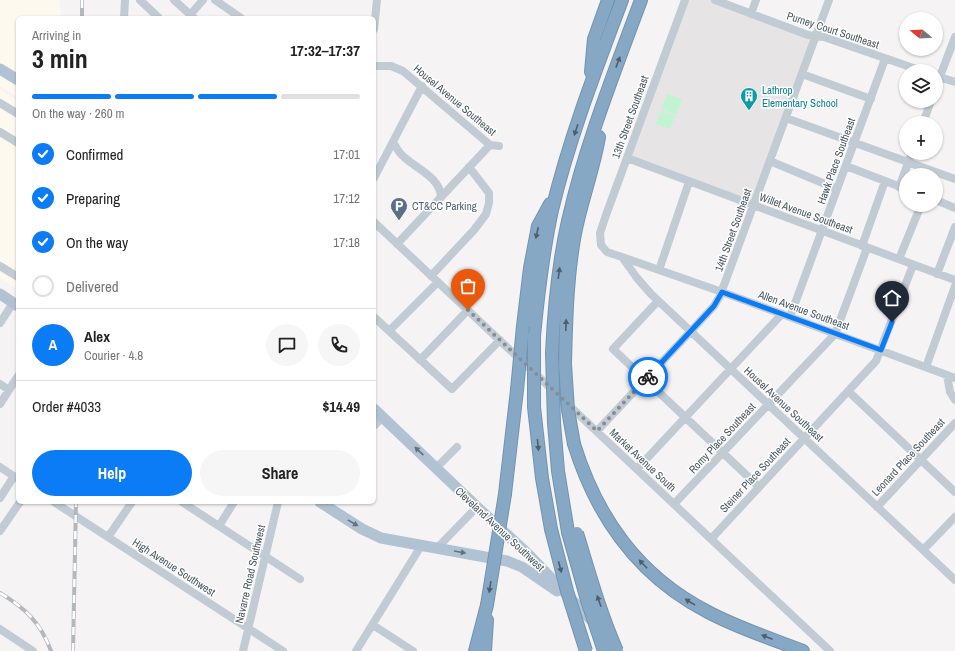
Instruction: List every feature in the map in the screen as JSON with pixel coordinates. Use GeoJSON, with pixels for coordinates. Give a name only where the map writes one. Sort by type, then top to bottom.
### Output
{"type":"FeatureCollection","features":[{"type":"Feature","properties":{"kind":"highway"},"geometry":{"type":"LineString","coordinates":[[588,93],[594,39],[608,0]]}},
{"type":"Feature","properties":{"kind":"highway"},"geometry":{"type":"LineString","coordinates":[[586,651],[567,591],[551,529],[542,478],[534,407],[534,336],[543,260],[552,210],[588,93],[622,0]]}},
{"type":"Feature","properties":{"kind":"highway"},"geometry":{"type":"LineString","coordinates":[[604,651],[587,600],[573,532],[564,469],[555,442],[552,353],[557,289],[568,221],[582,170],[605,99],[641,0]]}},
{"type":"Feature","properties":{"kind":"highway"},"geometry":{"type":"LineString","coordinates":[[605,99],[596,152],[581,206],[570,267],[566,326],[565,364],[568,410],[574,444],[585,477],[612,528],[644,565],[672,590],[709,613],[803,651]]}},
{"type":"Feature","properties":{"kind":"highway"},"geometry":{"type":"LineString","coordinates":[[475,651],[487,604],[505,494],[530,268],[538,226],[559,185]]}},
{"type":"Feature","properties":{"kind":"highway"},"geometry":{"type":"LineString","coordinates":[[573,532],[617,651]]}},
{"type":"Feature","properties":{"kind":"highway"},"geometry":{"type":"LineString","coordinates":[[485,651],[487,604]]}},
{"type":"Feature","properties":{"kind":"main road"},"geometry":{"type":"LineString","coordinates":[[0,69],[16,79]]}},
{"type":"Feature","properties":{"kind":"main road"},"geometry":{"type":"LineString","coordinates":[[0,294],[16,304]]}},
{"type":"Feature","properties":{"kind":"main road","name":"Cleveland Avenue Southwest"},"geometry":{"type":"LineString","coordinates":[[376,411],[538,564],[586,616],[625,651]]}},
{"type":"Feature","properties":{"kind":"main road"},"geometry":{"type":"LineString","coordinates":[[323,504],[372,534],[389,540],[507,561],[522,567],[553,588],[586,616]]}},
{"type":"Feature","properties":{"kind":"street"},"geometry":{"type":"LineString","coordinates":[[124,16],[125,0]]}},
{"type":"Feature","properties":{"kind":"street"},"geometry":{"type":"LineString","coordinates":[[140,0],[157,16]]}},
{"type":"Feature","properties":{"kind":"street"},"geometry":{"type":"LineString","coordinates":[[174,0],[192,16],[203,0]]}},
{"type":"Feature","properties":{"kind":"street"},"geometry":{"type":"LineString","coordinates":[[215,0],[238,16]]}},
{"type":"Feature","properties":{"kind":"street"},"geometry":{"type":"LineString","coordinates":[[375,16],[376,0]]}},
{"type":"Feature","properties":{"kind":"street","name":"13th Street Southeast"},"geometry":{"type":"LineString","coordinates":[[622,257],[607,252],[602,248],[600,243],[600,233],[685,0]]}},
{"type":"Feature","properties":{"kind":"street","name":"Purney Court Southeast"},"geometry":{"type":"LineString","coordinates":[[715,0],[808,35],[824,37],[900,64]]}},
{"type":"Feature","properties":{"kind":"street"},"geometry":{"type":"LineString","coordinates":[[751,14],[756,0]]}},
{"type":"Feature","properties":{"kind":"street","name":"14th Street Southeast"},"geometry":{"type":"LineString","coordinates":[[597,431],[691,331],[715,304],[722,292],[829,0]]}},
{"type":"Feature","properties":{"kind":"street"},"geometry":{"type":"LineString","coordinates":[[943,65],[955,37]]}},
{"type":"Feature","properties":{"kind":"street","name":"Hawk Place Southeast"},"geometry":{"type":"LineString","coordinates":[[790,317],[885,59]]}},
{"type":"Feature","properties":{"kind":"street","name":"Housel Avenue Southeast"},"geometry":{"type":"LineString","coordinates":[[376,66],[397,68],[405,72],[490,145],[499,146]]}},
{"type":"Feature","properties":{"kind":"street"},"geometry":{"type":"LineString","coordinates":[[802,74],[870,99]]}},
{"type":"Feature","properties":{"kind":"street"},"geometry":{"type":"LineString","coordinates":[[943,78],[955,82]]}},
{"type":"Feature","properties":{"kind":"street"},"geometry":{"type":"LineString","coordinates":[[376,174],[422,86]]}},
{"type":"Feature","properties":{"kind":"street"},"geometry":{"type":"LineString","coordinates":[[0,103],[16,113]]}},
{"type":"Feature","properties":{"kind":"street"},"geometry":{"type":"LineString","coordinates":[[786,118],[955,179]]}},
{"type":"Feature","properties":{"kind":"street"},"geometry":{"type":"LineString","coordinates":[[0,132],[16,142]]}},
{"type":"Feature","properties":{"kind":"street"},"geometry":{"type":"LineString","coordinates":[[393,142],[402,156],[435,182],[440,189],[441,196]]}},
{"type":"Feature","properties":{"kind":"street"},"geometry":{"type":"LineString","coordinates":[[397,244],[490,145]]}},
{"type":"Feature","properties":{"kind":"street","name":"Willet Avenue Southeast"},"geometry":{"type":"LineString","coordinates":[[627,158],[955,280]]}},
{"type":"Feature","properties":{"kind":"street"},"geometry":{"type":"LineString","coordinates":[[770,161],[837,189]]}},
{"type":"Feature","properties":{"kind":"street"},"geometry":{"type":"LineString","coordinates":[[907,168],[908,162]]}},
{"type":"Feature","properties":{"kind":"street"},"geometry":{"type":"LineString","coordinates":[[846,166],[899,186]]}},
{"type":"Feature","properties":{"kind":"street"},"geometry":{"type":"LineString","coordinates":[[431,276],[474,230],[486,214],[489,203],[489,193],[469,167]]}},
{"type":"Feature","properties":{"kind":"street"},"geometry":{"type":"LineString","coordinates":[[835,334],[865,247],[885,181]]}},
{"type":"Feature","properties":{"kind":"street"},"geometry":{"type":"LineString","coordinates":[[659,270],[689,182]]}},
{"type":"Feature","properties":{"kind":"street"},"geometry":{"type":"LineString","coordinates":[[943,203],[955,208]]}},
{"type":"Feature","properties":{"kind":"street"},"geometry":{"type":"LineString","coordinates":[[899,259],[918,212]]}},
{"type":"Feature","properties":{"kind":"street","name":"Market Avenue South"},"geometry":{"type":"LineString","coordinates":[[376,224],[830,651]]}},
{"type":"Feature","properties":{"kind":"street"},"geometry":{"type":"LineString","coordinates":[[937,274],[955,227]]}},
{"type":"Feature","properties":{"kind":"street","name":"Market Avenue South"},"geometry":{"type":"LineString","coordinates":[[376,232],[388,236]]}},
{"type":"Feature","properties":{"kind":"street","name":"Housel Avenue Southeast"},"geometry":{"type":"LineString","coordinates":[[622,257],[638,281],[658,301],[955,580]]}},
{"type":"Feature","properties":{"kind":"street","name":"Allen Avenue Southeast"},"geometry":{"type":"LineString","coordinates":[[622,257],[722,292],[955,378]]}},
{"type":"Feature","properties":{"kind":"street","name":"Steiner Place Southeast"},"geometry":{"type":"LineString","coordinates":[[711,538],[876,362],[913,265]]}},
{"type":"Feature","properties":{"kind":"street"},"geometry":{"type":"LineString","coordinates":[[0,266],[16,276]]}},
{"type":"Feature","properties":{"kind":"street"},"geometry":{"type":"LineString","coordinates":[[389,331],[438,282]]}},
{"type":"Feature","properties":{"kind":"street"},"geometry":{"type":"LineString","coordinates":[[926,367],[955,286]]}},
{"type":"Feature","properties":{"kind":"street"},"geometry":{"type":"LineString","coordinates":[[658,301],[613,349],[759,487]]}},
{"type":"Feature","properties":{"kind":"street"},"geometry":{"type":"LineString","coordinates":[[0,323],[16,304]]}},
{"type":"Feature","properties":{"kind":"street"},"geometry":{"type":"LineString","coordinates":[[420,360],[468,310]]}},
{"type":"Feature","properties":{"kind":"street"},"geometry":{"type":"LineString","coordinates":[[637,469],[782,314]]}},
{"type":"Feature","properties":{"kind":"street"},"geometry":{"type":"LineString","coordinates":[[376,319],[452,389],[500,340]]}},
{"type":"Feature","properties":{"kind":"street","name":"Romy Place Southeast"},"geometry":{"type":"LineString","coordinates":[[674,504],[835,334]]}},
{"type":"Feature","properties":{"kind":"street"},"geometry":{"type":"LineString","coordinates":[[947,375],[950,392],[955,400]]}},
{"type":"Feature","properties":{"kind":"street"},"geometry":{"type":"LineString","coordinates":[[0,404],[16,379]]}},
{"type":"Feature","properties":{"kind":"street"},"geometry":{"type":"LineString","coordinates":[[0,384],[9,390]]}},
{"type":"Feature","properties":{"kind":"street"},"geometry":{"type":"LineString","coordinates":[[848,391],[955,492]]}},
{"type":"Feature","properties":{"kind":"street"},"geometry":{"type":"LineString","coordinates":[[376,424],[382,417]]}},
{"type":"Feature","properties":{"kind":"street","name":"Leonard Place Southeast"},"geometry":{"type":"LineString","coordinates":[[877,507],[955,423]]}},
{"type":"Feature","properties":{"kind":"street"},"geometry":{"type":"LineString","coordinates":[[436,468],[457,447]]}},
{"type":"Feature","properties":{"kind":"street"},"geometry":{"type":"LineString","coordinates":[[0,467],[16,477],[0,498]]}},
{"type":"Feature","properties":{"kind":"street"},"geometry":{"type":"LineString","coordinates":[[0,531],[19,504]]}},
{"type":"Feature","properties":{"kind":"street","name":"High Avenue Southwest"},"geometry":{"type":"LineString","coordinates":[[57,504],[282,651]]}},
{"type":"Feature","properties":{"kind":"street"},"geometry":{"type":"LineString","coordinates":[[108,537],[131,504]]}},
{"type":"Feature","properties":{"kind":"street"},"geometry":{"type":"LineString","coordinates":[[185,504],[300,579]]}},
{"type":"Feature","properties":{"kind":"street"},"geometry":{"type":"LineString","coordinates":[[219,526],[233,504]]}},
{"type":"Feature","properties":{"kind":"street","name":"Navarre Road Southwest"},"geometry":{"type":"LineString","coordinates":[[243,651],[278,504]]}},
{"type":"Feature","properties":{"kind":"street"},"geometry":{"type":"LineString","coordinates":[[437,548],[477,507]]}},
{"type":"Feature","properties":{"kind":"street"},"geometry":{"type":"LineString","coordinates":[[922,550],[955,517]]}},
{"type":"Feature","properties":{"kind":"street"},"geometry":{"type":"LineString","coordinates":[[356,651],[421,546]]}},
{"type":"Feature","properties":{"kind":"street"},"geometry":{"type":"LineString","coordinates":[[373,625],[413,651]]}},
{"type":"Feature","properties":{"kind":"street"},"geometry":{"type":"LineString","coordinates":[[0,629],[33,651]]}},
{"type":"Feature","properties":{"kind":"shaded area"},"geometry":{"type":"Polygon","coordinates":[[[0,0],[60,0],[61,16],[16,16],[16,97],[0,86],[0,0]]]}},
{"type":"Feature","properties":{"kind":"shaded area"},"geometry":{"type":"Polygon","coordinates":[[[685,0],[715,0],[816,36],[754,205],[627,158],[685,0]]]}},
{"type":"Feature","properties":{"kind":"shaded area"},"geometry":{"type":"Polygon","coordinates":[[[0,89],[16,100],[16,289],[0,278],[0,89]]]}},
{"type":"Feature","properties":{"kind":"green space"},"geometry":{"type":"Polygon","coordinates":[[[667,94],[682,99],[676,115],[661,109],[667,94]]]}},
{"type":"Feature","properties":{"kind":"green space"},"geometry":{"type":"Polygon","coordinates":[[[661,111],[675,116],[670,129],[656,124],[661,111]]]}},
{"type":"Feature","properties":{"kind":"railway"},"geometry":{"type":"LineString","coordinates":[[82,0],[82,16]]}},
{"type":"Feature","properties":{"kind":"railway"},"geometry":{"type":"LineString","coordinates":[[73,651],[76,504]]}},
{"type":"Feature","properties":{"kind":"railway"},"geometry":{"type":"LineString","coordinates":[[0,593],[17,604],[31,617],[42,632],[51,651]]}},
{"type":"Feature","properties":{"kind":"way so far"},"geometry":{"type":"LineString","coordinates":[[468,310],[597,431],[648,377]]}},
{"type":"Feature","properties":{"kind":"place","name":"Lathrop Elementary School"},"geometry":{"type":"Point","coordinates":[749,111]}},
{"type":"Feature","properties":{"kind":"place","name":"CT&CC Parking"},"geometry":{"type":"Point","coordinates":[399,221]}},
{"type":"Feature","properties":{"kind":"route"},"geometry":{"type":"LineString","coordinates":[[648,377],[714,306],[722,292],[881,350],[892,322]]}}]}
